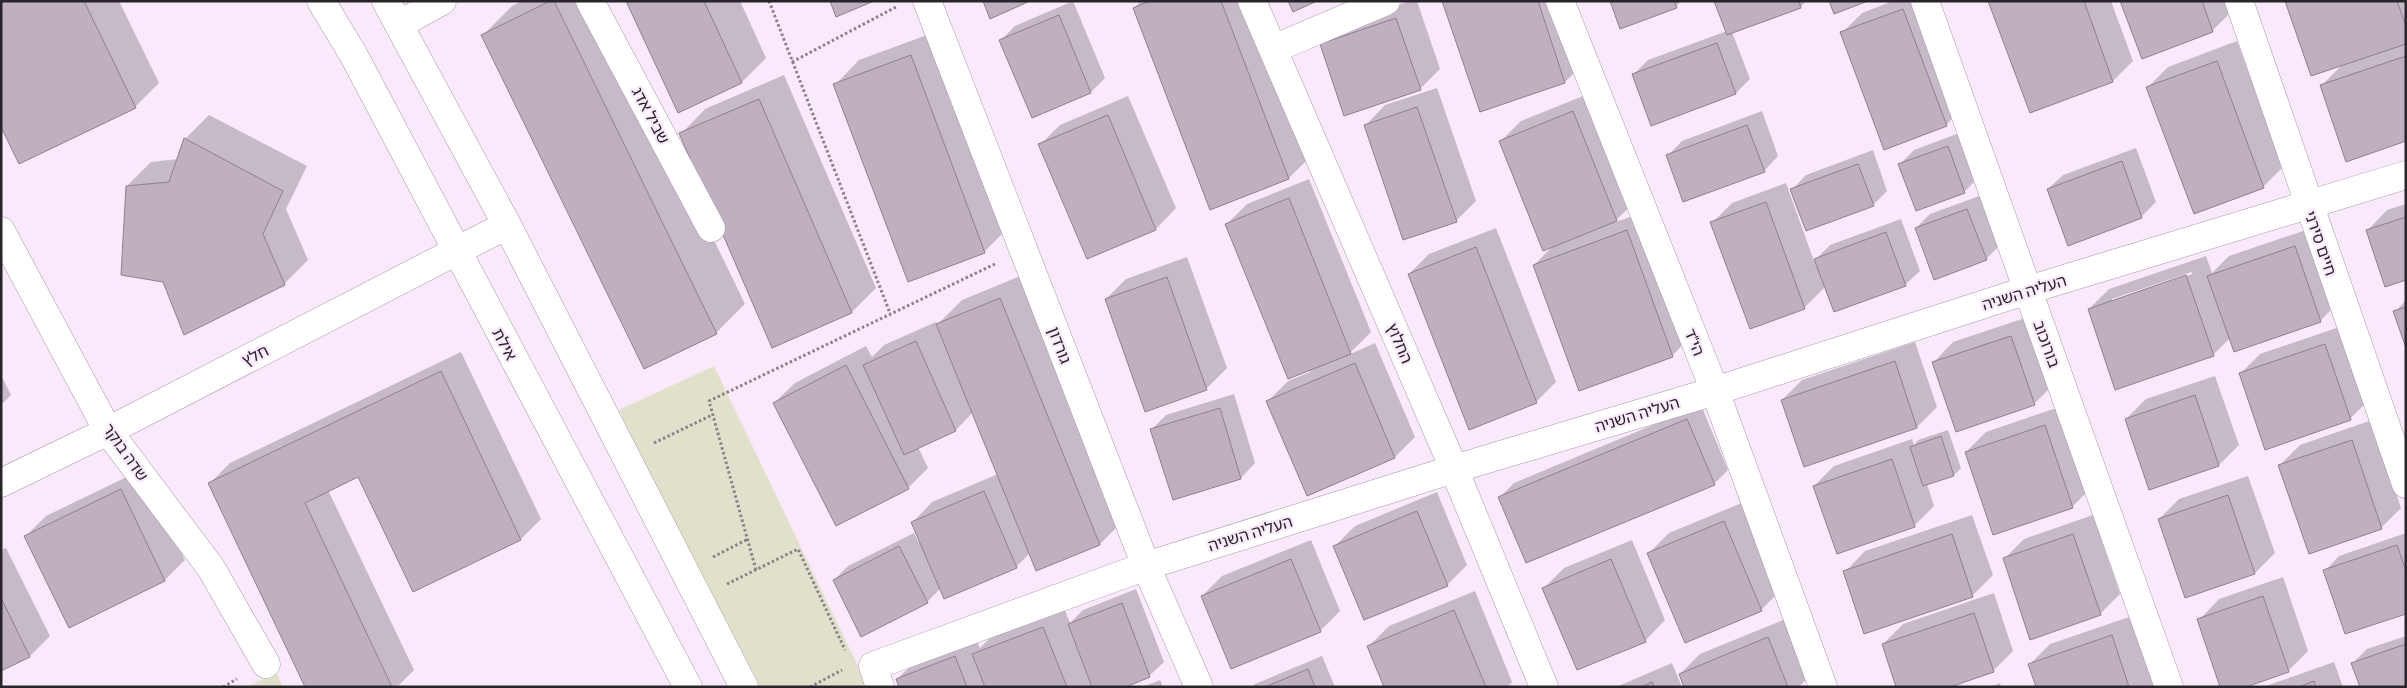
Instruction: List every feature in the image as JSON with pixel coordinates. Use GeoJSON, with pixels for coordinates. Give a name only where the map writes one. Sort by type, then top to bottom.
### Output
{"type":"FeatureCollection","features":[{"type":"Feature","properties":{"kind":"street","name":"אילת"},"geometry":{"type":"LineString","coordinates":[[322,1],[353,54],[456,252],[688,687]]}},
{"type":"Feature","properties":{"kind":"street"},"geometry":{"type":"LineString","coordinates":[[386,1],[507,225],[744,687]]}},
{"type":"Feature","properties":{"kind":"street"},"geometry":{"type":"LineString","coordinates":[[400,24],[442,1]]}},
{"type":"Feature","properties":{"kind":"street","name":"שביל אדג"},"geometry":{"type":"LineString","coordinates":[[590,1],[711,228]]}},
{"type":"Feature","properties":{"kind":"street","name":"גורדון"},"geometry":{"type":"LineString","coordinates":[[927,1],[1146,566],[1199,687]]}},
{"type":"Feature","properties":{"kind":"street","name":"החלוץ"},"geometry":{"type":"LineString","coordinates":[[1252,1],[1454,469],[1544,687]]}},
{"type":"Feature","properties":{"kind":"street"},"geometry":{"type":"LineString","coordinates":[[1273,49],[1386,1]]}},
{"type":"Feature","properties":{"kind":"street","name":"הי\"ד"},"geometry":{"type":"LineString","coordinates":[[1560,1],[1715,391],[1823,687]]}},
{"type":"Feature","properties":{"kind":"street","name":"בורוכוב"},"geometry":{"type":"LineString","coordinates":[[1925,1],[2169,687]]}},
{"type":"Feature","properties":{"kind":"street","name":"חיים סירני"},"geometry":{"type":"LineString","coordinates":[[2239,1],[2308,206],[2406,484]]}},
{"type":"Feature","properties":{"kind":"street","name":"העליה השניה"},"geometry":{"type":"LineString","coordinates":[[877,677],[1146,566],[1454,469],[1715,391],[2028,290],[2406,175]]}},
{"type":"Feature","properties":{"kind":"street","name":"חלץ"},"geometry":{"type":"LineString","coordinates":[[1,483],[108,431],[507,225]]}},
{"type":"Feature","properties":{"kind":"street","name":"שדה בוקר"},"geometry":{"type":"LineString","coordinates":[[1,231],[108,431],[211,568],[266,664]]}},
{"type":"Feature","properties":{"kind":"path"},"geometry":{"type":"LineString","coordinates":[[768,1],[890,313]]}},
{"type":"Feature","properties":{"kind":"path"},"geometry":{"type":"LineString","coordinates":[[792,62],[898,6]]}},
{"type":"Feature","properties":{"kind":"path"},"geometry":{"type":"LineString","coordinates":[[847,656],[798,549],[756,570],[709,401],[1023,250]]}},
{"type":"Feature","properties":{"kind":"path"},"geometry":{"type":"LineString","coordinates":[[626,457],[712,415]]}},
{"type":"Feature","properties":{"kind":"path"},"geometry":{"type":"LineString","coordinates":[[685,572],[748,539]]}},
{"type":"Feature","properties":{"kind":"green space"},"geometry":{"type":"Polygon","coordinates":[[[714,366],[868,687],[751,687],[619,410],[714,366]]]}},
{"type":"Feature","properties":{"kind":"green space"},"geometry":{"type":"Polygon","coordinates":[[[276,672],[283,687],[247,687],[276,672]]]}},
{"type":"Feature","properties":{"kind":"building"},"geometry":{"type":"Polygon","coordinates":[[[1,1],[84,1],[136,108],[19,164],[1,127],[1,1]]]}},
{"type":"Feature","properties":{"kind":"building"},"geometry":{"type":"Polygon","coordinates":[[[550,1],[554,1],[717,334],[644,369],[481,35],[550,1]]]}},
{"type":"Feature","properties":{"kind":"building"},"geometry":{"type":"Polygon","coordinates":[[[626,1],[704,1],[742,83],[678,113],[626,1]]]}},
{"type":"Feature","properties":{"kind":"building"},"geometry":{"type":"Polygon","coordinates":[[[830,1],[874,1],[836,17],[830,1]]]}},
{"type":"Feature","properties":{"kind":"building"},"geometry":{"type":"Polygon","coordinates":[[[983,1],[1030,1],[990,19],[983,1]]]}},
{"type":"Feature","properties":{"kind":"building"},"geometry":{"type":"Polygon","coordinates":[[[1150,1],[1221,1],[1289,179],[1210,210],[1133,8],[1150,1]]]}},
{"type":"Feature","properties":{"kind":"building"},"geometry":{"type":"Polygon","coordinates":[[[1288,1],[1317,1],[1293,12],[1288,1]]]}},
{"type":"Feature","properties":{"kind":"building"},"geometry":{"type":"Polygon","coordinates":[[[1442,1],[1538,1],[1565,83],[1480,112],[1442,1]]]}},
{"type":"Feature","properties":{"kind":"building"},"geometry":{"type":"Polygon","coordinates":[[[1610,1],[1674,1],[1677,8],[1620,29],[1610,1]]]}},
{"type":"Feature","properties":{"kind":"building"},"geometry":{"type":"Polygon","coordinates":[[[1714,1],[1799,1],[1801,8],[1727,35],[1714,1]]]}},
{"type":"Feature","properties":{"kind":"building"},"geometry":{"type":"Polygon","coordinates":[[[1829,1],[1868,1],[1834,14],[1829,1]]]}},
{"type":"Feature","properties":{"kind":"building"},"geometry":{"type":"Polygon","coordinates":[[[1988,1],[2084,1],[2113,82],[2030,113],[1988,1]]]}},
{"type":"Feature","properties":{"kind":"building"},"geometry":{"type":"Polygon","coordinates":[[[2120,1],[2202,1],[2213,32],[2142,59],[2120,1]]]}},
{"type":"Feature","properties":{"kind":"building"},"geometry":{"type":"Polygon","coordinates":[[[2285,1],[2397,1],[2406,26],[2406,44],[2311,76],[2285,1]]]}},
{"type":"Feature","properties":{"kind":"building"},"geometry":{"type":"Polygon","coordinates":[[[1903,9],[1947,126],[1884,150],[1840,32],[1903,9]]]}},
{"type":"Feature","properties":{"kind":"building"},"geometry":{"type":"Polygon","coordinates":[[[1059,15],[1091,93],[1032,118],[999,40],[1059,15]]]}},
{"type":"Feature","properties":{"kind":"building"},"geometry":{"type":"Polygon","coordinates":[[[1396,18],[1421,90],[1344,116],[1320,44],[1396,18]]]}},
{"type":"Feature","properties":{"kind":"building"},"geometry":{"type":"Polygon","coordinates":[[[1717,43],[1736,94],[1651,126],[1632,74],[1717,43]]]}},
{"type":"Feature","properties":{"kind":"building"},"geometry":{"type":"Polygon","coordinates":[[[911,55],[985,253],[908,282],[833,84],[911,55]]]}},
{"type":"Feature","properties":{"kind":"building"},"geometry":{"type":"Polygon","coordinates":[[[2406,56],[2406,141],[2346,162],[2320,85],[2406,56]]]}},
{"type":"Feature","properties":{"kind":"building"},"geometry":{"type":"Polygon","coordinates":[[[2217,61],[2264,188],[2194,214],[2146,87],[2217,61]]]}},
{"type":"Feature","properties":{"kind":"building"},"geometry":{"type":"Polygon","coordinates":[[[759,99],[852,313],[772,348],[679,133],[759,99]]]}},
{"type":"Feature","properties":{"kind":"building"},"geometry":{"type":"Polygon","coordinates":[[[1417,107],[1457,222],[1403,240],[1364,125],[1417,107]]]}},
{"type":"Feature","properties":{"kind":"building"},"geometry":{"type":"Polygon","coordinates":[[[1573,111],[1617,221],[1543,251],[1499,141],[1573,111]]]}},
{"type":"Feature","properties":{"kind":"building"},"geometry":{"type":"Polygon","coordinates":[[[1108,115],[1156,230],[1087,259],[1038,144],[1108,115]]]}},
{"type":"Feature","properties":{"kind":"building"},"geometry":{"type":"Polygon","coordinates":[[[1747,125],[1765,172],[1683,202],[1666,155],[1747,125]]]}},
{"type":"Feature","properties":{"kind":"building"},"geometry":{"type":"Polygon","coordinates":[[[184,138],[283,191],[263,234],[285,285],[184,335],[163,282],[121,275],[126,186],[169,182],[184,138]]]}},
{"type":"Feature","properties":{"kind":"building"},"geometry":{"type":"Polygon","coordinates":[[[1948,146],[1965,193],[1916,211],[1898,164],[1948,146]]]}},
{"type":"Feature","properties":{"kind":"building"},"geometry":{"type":"Polygon","coordinates":[[[2122,161],[2142,218],[2068,246],[2047,189],[2122,161]]]}},
{"type":"Feature","properties":{"kind":"building"},"geometry":{"type":"Polygon","coordinates":[[[1858,164],[1874,206],[1806,231],[1790,189],[1858,164]]]}},
{"type":"Feature","properties":{"kind":"building"},"geometry":{"type":"Polygon","coordinates":[[[1289,198],[1351,354],[1288,379],[1225,224],[1289,198]]]}},
{"type":"Feature","properties":{"kind":"building"},"geometry":{"type":"Polygon","coordinates":[[[1766,202],[1805,309],[1750,329],[1710,222],[1766,202]]]}},
{"type":"Feature","properties":{"kind":"building"},"geometry":{"type":"Polygon","coordinates":[[[1967,209],[1987,260],[1934,280],[1915,228],[1967,209]]]}},
{"type":"Feature","properties":{"kind":"building"},"geometry":{"type":"Polygon","coordinates":[[[2406,217],[2406,280],[2385,287],[2366,230],[2406,217]]]}},
{"type":"Feature","properties":{"kind":"building"},"geometry":{"type":"Polygon","coordinates":[[[1627,230],[1673,357],[1579,391],[1533,265],[1627,230]]]}},
{"type":"Feature","properties":{"kind":"building"},"geometry":{"type":"Polygon","coordinates":[[[1886,232],[1906,286],[1834,312],[1814,259],[1886,232]]]}},
{"type":"Feature","properties":{"kind":"building"},"geometry":{"type":"Polygon","coordinates":[[[2295,246],[2321,322],[2234,352],[2207,276],[2295,246]]]}},
{"type":"Feature","properties":{"kind":"building"},"geometry":{"type":"Polygon","coordinates":[[[1476,247],[1537,403],[1469,430],[1408,274],[1476,247]]]}},
{"type":"Feature","properties":{"kind":"building"},"geometry":{"type":"Polygon","coordinates":[[[2186,275],[2214,356],[2115,390],[2088,309],[2186,275]]]}},
{"type":"Feature","properties":{"kind":"building"},"geometry":{"type":"Polygon","coordinates":[[[1167,277],[1207,390],[1145,412],[1105,299],[1167,277]]]}},
{"type":"Feature","properties":{"kind":"building"},"geometry":{"type":"Polygon","coordinates":[[[1000,298],[1100,545],[1036,571],[936,324],[1000,298]]]}},
{"type":"Feature","properties":{"kind":"building"},"geometry":{"type":"Polygon","coordinates":[[[2406,307],[2406,348],[2393,311],[2406,307]]]}},
{"type":"Feature","properties":{"kind":"building"},"geometry":{"type":"Polygon","coordinates":[[[2011,336],[2035,405],[1956,432],[1932,362],[2011,336]]]}},
{"type":"Feature","properties":{"kind":"building"},"geometry":{"type":"Polygon","coordinates":[[[916,341],[956,431],[904,455],[863,365],[916,341]]]}},
{"type":"Feature","properties":{"kind":"building"},"geometry":{"type":"Polygon","coordinates":[[[2325,344],[2351,420],[2265,450],[2239,373],[2325,344]]]}},
{"type":"Feature","properties":{"kind":"building"},"geometry":{"type":"Polygon","coordinates":[[[1895,361],[1917,428],[1804,467],[1781,400],[1895,361]]]}},
{"type":"Feature","properties":{"kind":"building"},"geometry":{"type":"Polygon","coordinates":[[[1355,363],[1395,458],[1307,496],[1266,401],[1355,363]]]}},
{"type":"Feature","properties":{"kind":"building"},"geometry":{"type":"Polygon","coordinates":[[[846,365],[909,489],[836,526],[773,403],[846,365]]]}},
{"type":"Feature","properties":{"kind":"building"},"geometry":{"type":"Polygon","coordinates":[[[441,371],[521,540],[413,592],[358,477],[305,503],[392,687],[305,687],[208,483],[441,371]]]}},
{"type":"Feature","properties":{"kind":"building"},"geometry":{"type":"Polygon","coordinates":[[[2195,395],[2219,466],[2149,490],[2125,419],[2195,395]]]}},
{"type":"Feature","properties":{"kind":"building"},"geometry":{"type":"Polygon","coordinates":[[[1220,408],[1241,479],[1173,500],[1150,429],[1220,408]]]}},
{"type":"Feature","properties":{"kind":"building"},"geometry":{"type":"Polygon","coordinates":[[[1687,419],[1715,485],[1526,563],[1498,497],[1687,419]]]}},
{"type":"Feature","properties":{"kind":"building"},"geometry":{"type":"Polygon","coordinates":[[[2045,425],[2073,508],[1993,535],[1965,452],[2045,425]]]}},
{"type":"Feature","properties":{"kind":"building"},"geometry":{"type":"Polygon","coordinates":[[[1941,436],[1954,476],[1923,486],[1910,447],[1941,436]]]}},
{"type":"Feature","properties":{"kind":"building"},"geometry":{"type":"Polygon","coordinates":[[[2352,440],[2382,529],[2309,554],[2278,465],[2352,440]]]}},
{"type":"Feature","properties":{"kind":"building"},"geometry":{"type":"Polygon","coordinates":[[[1892,459],[1915,527],[1837,554],[1813,486],[1892,459]]]}},
{"type":"Feature","properties":{"kind":"building"},"geometry":{"type":"Polygon","coordinates":[[[121,489],[165,581],[69,628],[24,536],[121,489]]]}},
{"type":"Feature","properties":{"kind":"building"},"geometry":{"type":"Polygon","coordinates":[[[984,491],[1017,568],[944,599],[911,522],[984,491]]]}},
{"type":"Feature","properties":{"kind":"building"},"geometry":{"type":"Polygon","coordinates":[[[2228,495],[2255,574],[2185,598],[2158,519],[2228,495]]]}},
{"type":"Feature","properties":{"kind":"building"},"geometry":{"type":"Polygon","coordinates":[[[1417,511],[1448,586],[1364,620],[1333,546],[1417,511]]]}},
{"type":"Feature","properties":{"kind":"building"},"geometry":{"type":"Polygon","coordinates":[[[1724,521],[1762,611],[1685,643],[1647,553],[1724,521]]]}},
{"type":"Feature","properties":{"kind":"building"},"geometry":{"type":"Polygon","coordinates":[[[1952,534],[1973,597],[1864,634],[1843,571],[1952,534]]]}},
{"type":"Feature","properties":{"kind":"building"},"geometry":{"type":"Polygon","coordinates":[[[2073,534],[2101,615],[2030,640],[2003,558],[2073,534]]]}},
{"type":"Feature","properties":{"kind":"building"},"geometry":{"type":"Polygon","coordinates":[[[2397,545],[2406,571],[2406,614],[2345,634],[2323,570],[2397,545]]]}},
{"type":"Feature","properties":{"kind":"building"},"geometry":{"type":"Polygon","coordinates":[[[899,546],[928,603],[861,637],[833,580],[899,546]]]}},
{"type":"Feature","properties":{"kind":"building"},"geometry":{"type":"Polygon","coordinates":[[[1291,559],[1321,632],[1231,669],[1201,596],[1291,559]]]}},
{"type":"Feature","properties":{"kind":"building"},"geometry":{"type":"Polygon","coordinates":[[[1611,559],[1646,642],[1577,670],[1542,588],[1611,559]]]}},
{"type":"Feature","properties":{"kind":"building"},"geometry":{"type":"Polygon","coordinates":[[[2263,596],[2289,672],[2246,687],[2220,687],[2197,619],[2263,596]]]}},
{"type":"Feature","properties":{"kind":"building"},"geometry":{"type":"Polygon","coordinates":[[[1,598],[30,657],[1,671],[1,598]]]}},
{"type":"Feature","properties":{"kind":"building"},"geometry":{"type":"Polygon","coordinates":[[[1122,603],[1150,677],[1126,687],[1092,687],[1068,624],[1122,603]]]}},
{"type":"Feature","properties":{"kind":"building"},"geometry":{"type":"Polygon","coordinates":[[[1454,610],[1486,687],[1384,687],[1367,646],[1454,610]]]}},
{"type":"Feature","properties":{"kind":"building"},"geometry":{"type":"Polygon","coordinates":[[[1974,613],[1994,672],[1950,687],[1896,687],[1882,644],[1974,613]]]}},
{"type":"Feature","properties":{"kind":"building"},"geometry":{"type":"Polygon","coordinates":[[[1043,627],[1067,687],[985,687],[972,654],[1043,627]]]}},
{"type":"Feature","properties":{"kind":"building"},"geometry":{"type":"Polygon","coordinates":[[[2112,635],[2129,687],[2036,687],[2028,664],[2112,635]]]}},
{"type":"Feature","properties":{"kind":"building"},"geometry":{"type":"Polygon","coordinates":[[[1768,637],[1788,687],[1684,687],[1679,674],[1768,637]]]}},
{"type":"Feature","properties":{"kind":"building"},"geometry":{"type":"Polygon","coordinates":[[[2406,644],[2406,687],[2360,687],[2351,663],[2406,644]]]}},
{"type":"Feature","properties":{"kind":"building"},"geometry":{"type":"Polygon","coordinates":[[[955,656],[967,687],[899,687],[896,679],[955,656]]]}},
{"type":"Feature","properties":{"kind":"building"},"geometry":{"type":"Polygon","coordinates":[[[1308,669],[1315,687],[1265,687],[1308,669]]]}},
{"type":"Feature","properties":{"kind":"building"},"geometry":{"type":"Polygon","coordinates":[[[2314,681],[2316,687],[2299,687],[2314,681]]]}},
{"type":"Feature","properties":{"kind":"building"},"geometry":{"type":"Polygon","coordinates":[[[1652,682],[1654,687],[1641,687],[1652,682]]]}}]}
